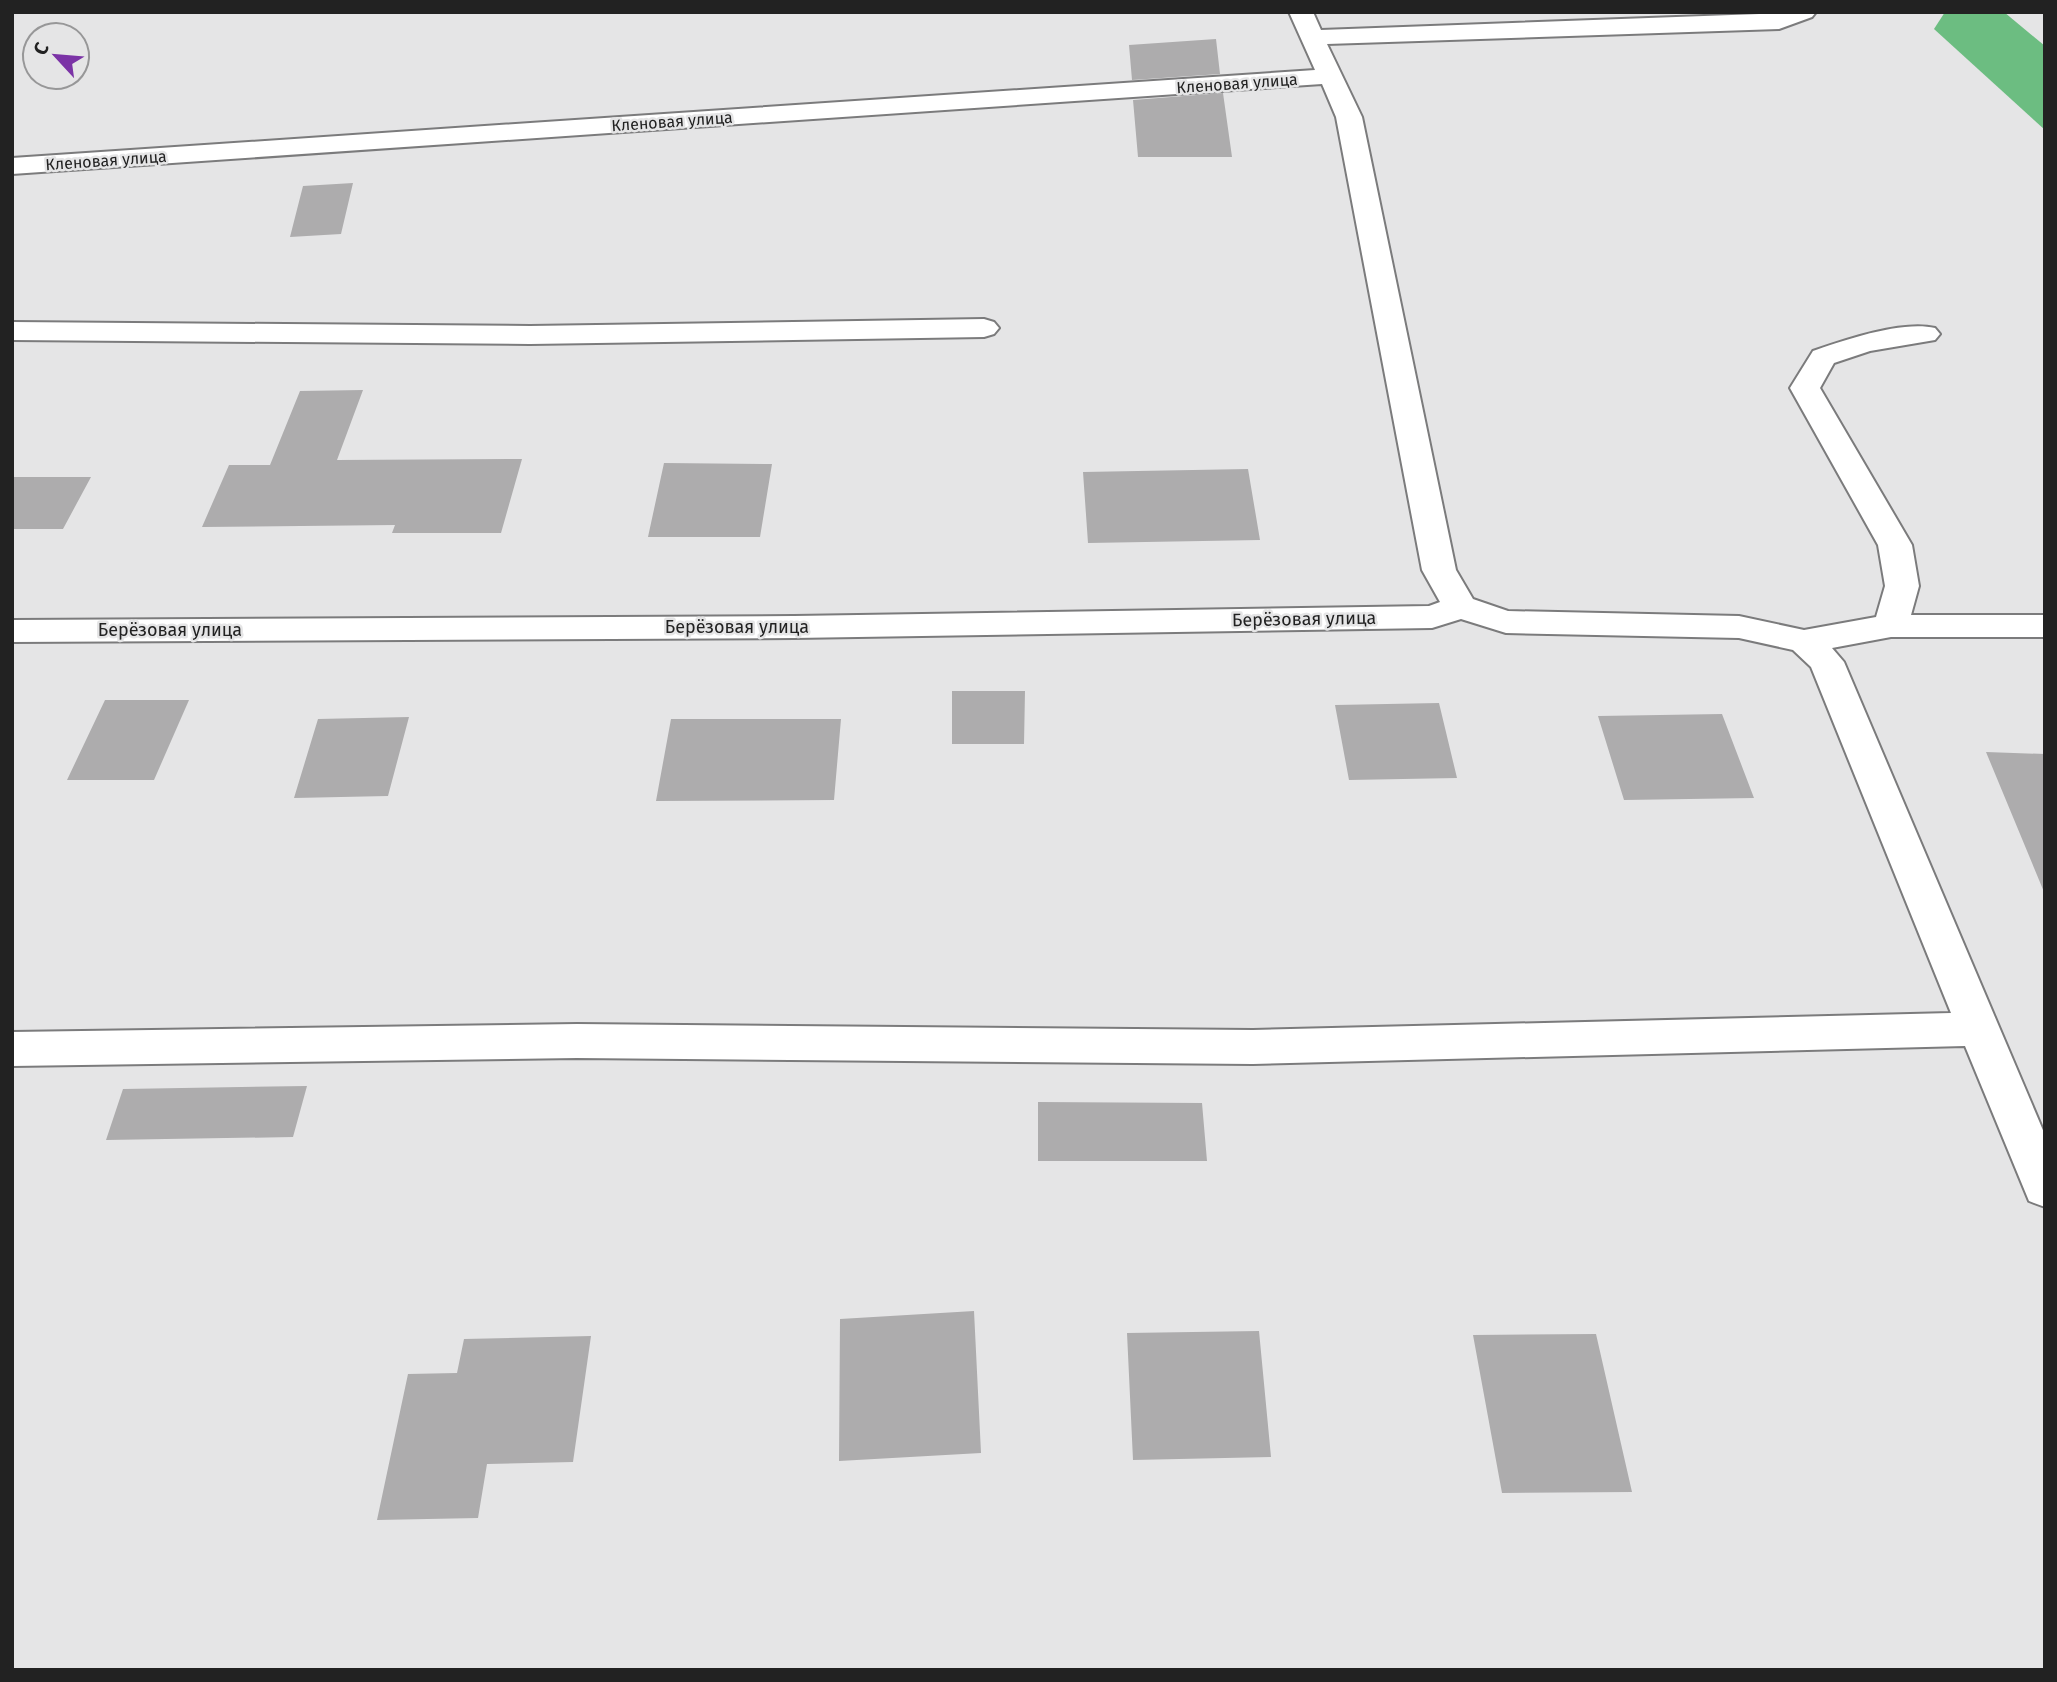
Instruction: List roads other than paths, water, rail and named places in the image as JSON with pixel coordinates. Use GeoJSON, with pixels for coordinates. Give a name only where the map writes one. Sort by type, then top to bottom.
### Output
{"type":"FeatureCollection","features":[{"type":"Feature","properties":{"kind":"street"},"geometry":{"type":"LineString","coordinates":[[1804,12],[1779,22],[1307,24],[1349,117],[1439,570],[1460,607],[1506,622],[1739,627],[1804,641],[1891,626],[2045,626]]}},
{"type":"Feature","properties":{"kind":"street","name":"Кленовая улица"},"geometry":{"type":"LineString","coordinates":[[12,166],[1331,76]]}},
{"type":"Feature","properties":{"kind":"street"},"geometry":{"type":"LineString","coordinates":[[12,331],[530,335],[984,328]]}},
{"type":"Feature","properties":{"kind":"street"},"geometry":{"type":"LineString","coordinates":[[1891,626],[1902,586],[1895,545],[1805,388],[1823,357],[1865,343],[1925,334]]}},
{"type":"Feature","properties":{"kind":"street","name":"Берёзовая улица"},"geometry":{"type":"LineString","coordinates":[[12,631],[793,627],[1154,622],[1432,617],[1460,607]]}},
{"type":"Feature","properties":{"kind":"street"},"geometry":{"type":"LineString","coordinates":[[1804,641],[1826,662],[2045,1188]]}},
{"type":"Feature","properties":{"kind":"street"},"geometry":{"type":"LineString","coordinates":[[12,1049],[577,1041],[1253,1047],[1978,1028]]}}]}
